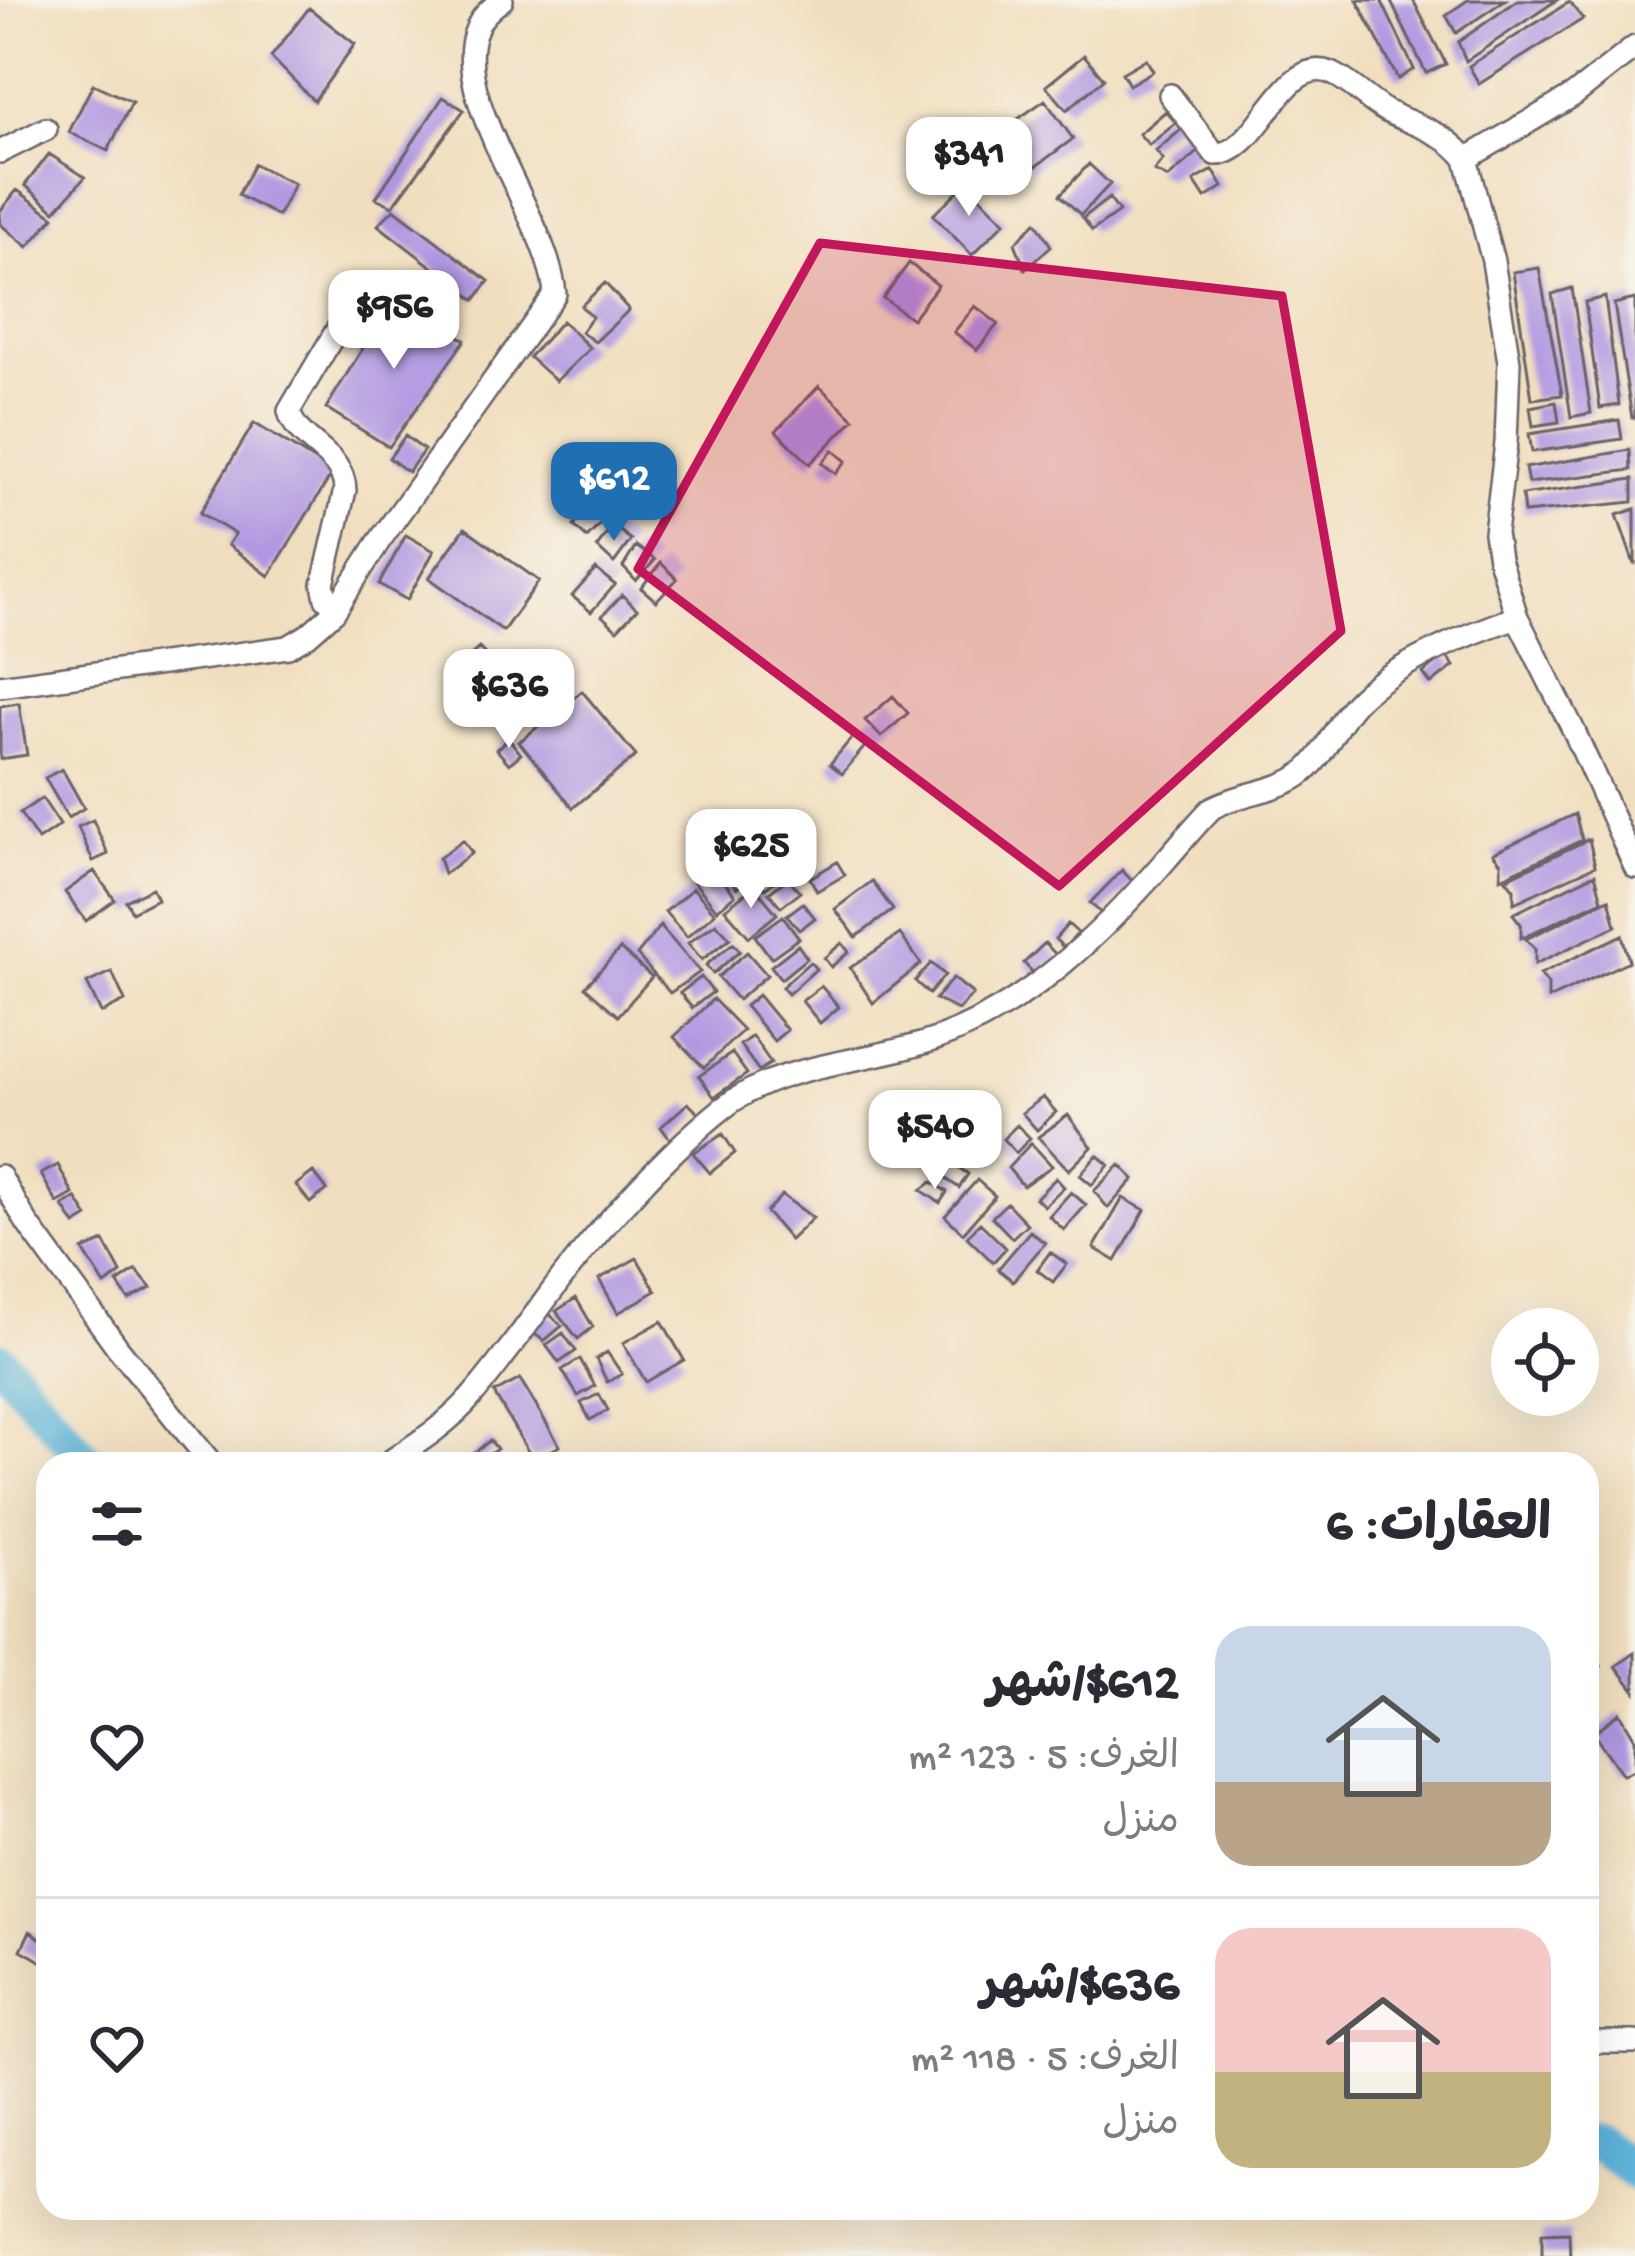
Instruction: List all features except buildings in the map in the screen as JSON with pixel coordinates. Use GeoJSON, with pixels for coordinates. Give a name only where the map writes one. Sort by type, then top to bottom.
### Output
{"type":"FeatureCollection","features":[{"type":"Feature","properties":{"kind":"street"},"geometry":{"type":"LineString","coordinates":[[0,686],[288,647],[336,608],[555,294],[549,260],[480,104],[472,73],[477,26],[502,0]]}},
{"type":"Feature","properties":{"kind":"street"},"geometry":{"type":"LineString","coordinates":[[1466,159],[1574,95],[1635,46]]}},
{"type":"Feature","properties":{"kind":"street"},"geometry":{"type":"LineString","coordinates":[[1170,95],[1207,147],[1215,154],[1227,154],[1293,82],[1306,73],[1326,70],[1381,108],[1449,140],[1466,159],[1493,262],[1509,362],[1506,443],[1495,533],[1503,575],[1517,617],[1635,867]]}},
{"type":"Feature","properties":{"kind":"street"},"geometry":{"type":"LineString","coordinates":[[0,152],[46,129]]}},
{"type":"Feature","properties":{"kind":"street"},"geometry":{"type":"LineString","coordinates":[[336,608],[322,584],[344,477],[338,465],[292,423],[289,411],[338,328]]}},
{"type":"Feature","properties":{"kind":"street"},"geometry":{"type":"LineString","coordinates":[[403,1452],[471,1397],[614,1217],[725,1106],[760,1085],[938,1038],[1033,987],[1097,934],[1212,808],[1299,776],[1370,689],[1397,670],[1517,617]]}},
{"type":"Feature","properties":{"kind":"street"},"geometry":{"type":"LineString","coordinates":[[0,1176],[27,1223],[118,1348],[202,1452]]}},
{"type":"Feature","properties":{"kind":"street"},"geometry":{"type":"LineString","coordinates":[[1599,2042],[1635,2042]]}},
{"type":"Feature","properties":{"kind":"highlighted area"},"geometry":{"type":"Polygon","coordinates":[[[820,243],[1282,296],[1341,631],[1059,886],[638,569],[820,243]]]}},
{"type":"Feature","properties":{"kind":"waterway"},"geometry":{"type":"LineString","coordinates":[[0,1360],[79,1452]]}},
{"type":"Feature","properties":{"kind":"waterway"},"geometry":{"type":"LineString","coordinates":[[1599,2145],[1635,2173]]}}]}
